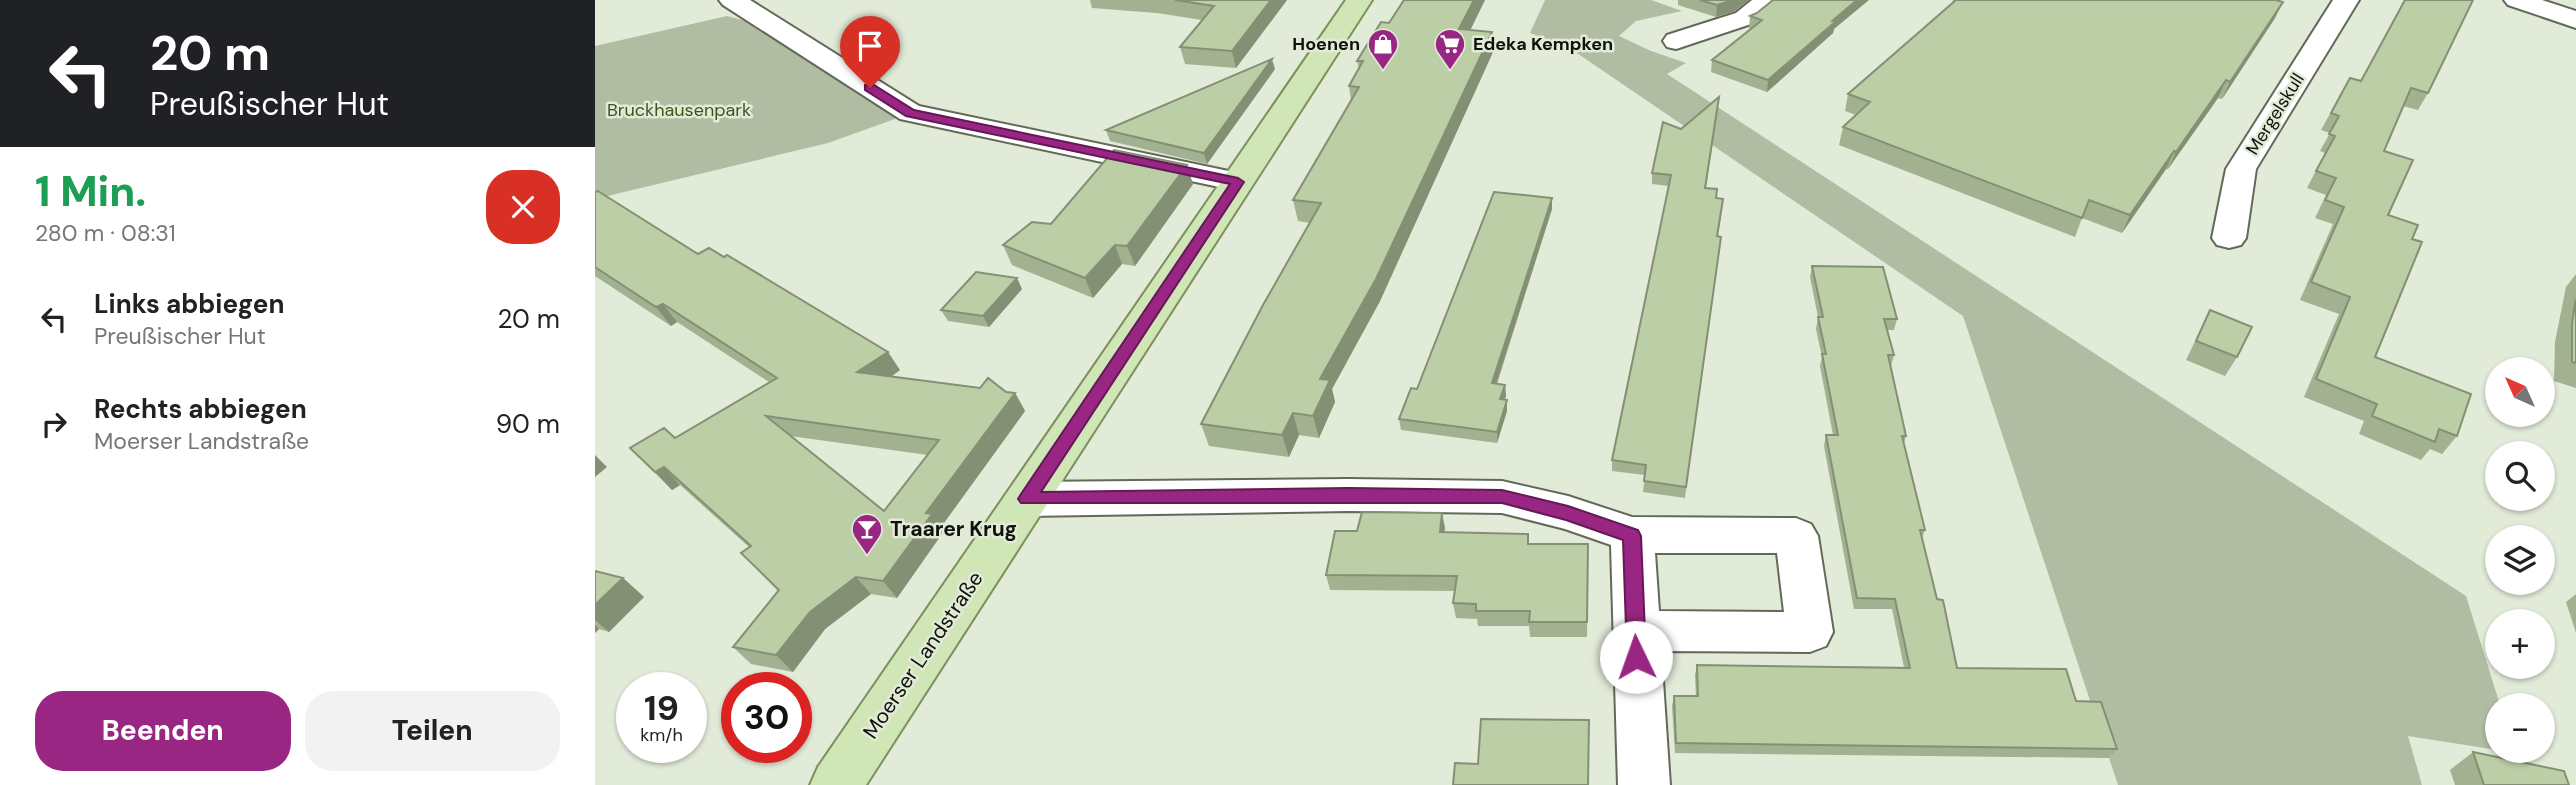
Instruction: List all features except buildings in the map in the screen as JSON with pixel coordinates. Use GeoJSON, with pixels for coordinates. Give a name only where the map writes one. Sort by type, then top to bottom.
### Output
{"type":"FeatureCollection","features":[{"type":"Feature","properties":{"kind":"main road","name":"Moerser Landstraße"},"geometry":{"type":"LineString","coordinates":[[836,785],[1359,0]]}},
{"type":"Feature","properties":{"kind":"street"},"geometry":{"type":"LineString","coordinates":[[732,0],[911,113],[1238,182]]}},
{"type":"Feature","properties":{"kind":"street"},"geometry":{"type":"LineString","coordinates":[[1677,41],[1745,18],[1767,0]]}},
{"type":"Feature","properties":{"kind":"street","name":"Mergelskull"},"geometry":{"type":"LineString","coordinates":[[2229,238],[2241,169],[2346,0]]}},
{"type":"Feature","properties":{"kind":"street"},"geometry":{"type":"LineString","coordinates":[[2517,0],[2576,20]]}},
{"type":"Feature","properties":{"kind":"street"},"geometry":{"type":"LineString","coordinates":[[1027,499],[1349,495],[1502,497],[1568,513],[1632,536],[1796,536],[1810,632],[1635,631]]}},
{"type":"Feature","properties":{"kind":"street"},"geometry":{"type":"LineString","coordinates":[[1632,536],[1644,785]]}},
{"type":"Feature","properties":{"kind":"green space"},"geometry":{"type":"Polygon","coordinates":[[[1545,0],[1651,0],[1682,11],[1636,21],[1619,36],[1686,63],[1667,74],[2466,596],[2485,657],[2485,679],[2492,679],[2496,693],[2485,693],[2485,748],[2408,736],[2422,785],[2118,785],[1963,316],[1568,47],[1530,33],[1545,0]]]}},
{"type":"Feature","properties":{"kind":"green space","name":"Bruckhausenpark"},"geometry":{"type":"Polygon","coordinates":[[[727,16],[755,23],[906,115],[828,143],[595,199],[595,46],[727,16]]]}},
{"type":"Feature","properties":{"kind":"place","name":"Hoenen"},"geometry":{"type":"Point","coordinates":[1383,71]}},
{"type":"Feature","properties":{"kind":"place","name":"Edeka Kempken"},"geometry":{"type":"Point","coordinates":[1450,71]}},
{"type":"Feature","properties":{"kind":"place","name":"Traarer Krug"},"geometry":{"type":"Point","coordinates":[867,556]}},
{"type":"Feature","properties":{"kind":"route"},"geometry":{"type":"LineString","coordinates":[[870,88],[911,113],[1238,182],[1027,499],[1349,495],[1502,497],[1568,513],[1632,536],[1636,657]]}}]}
